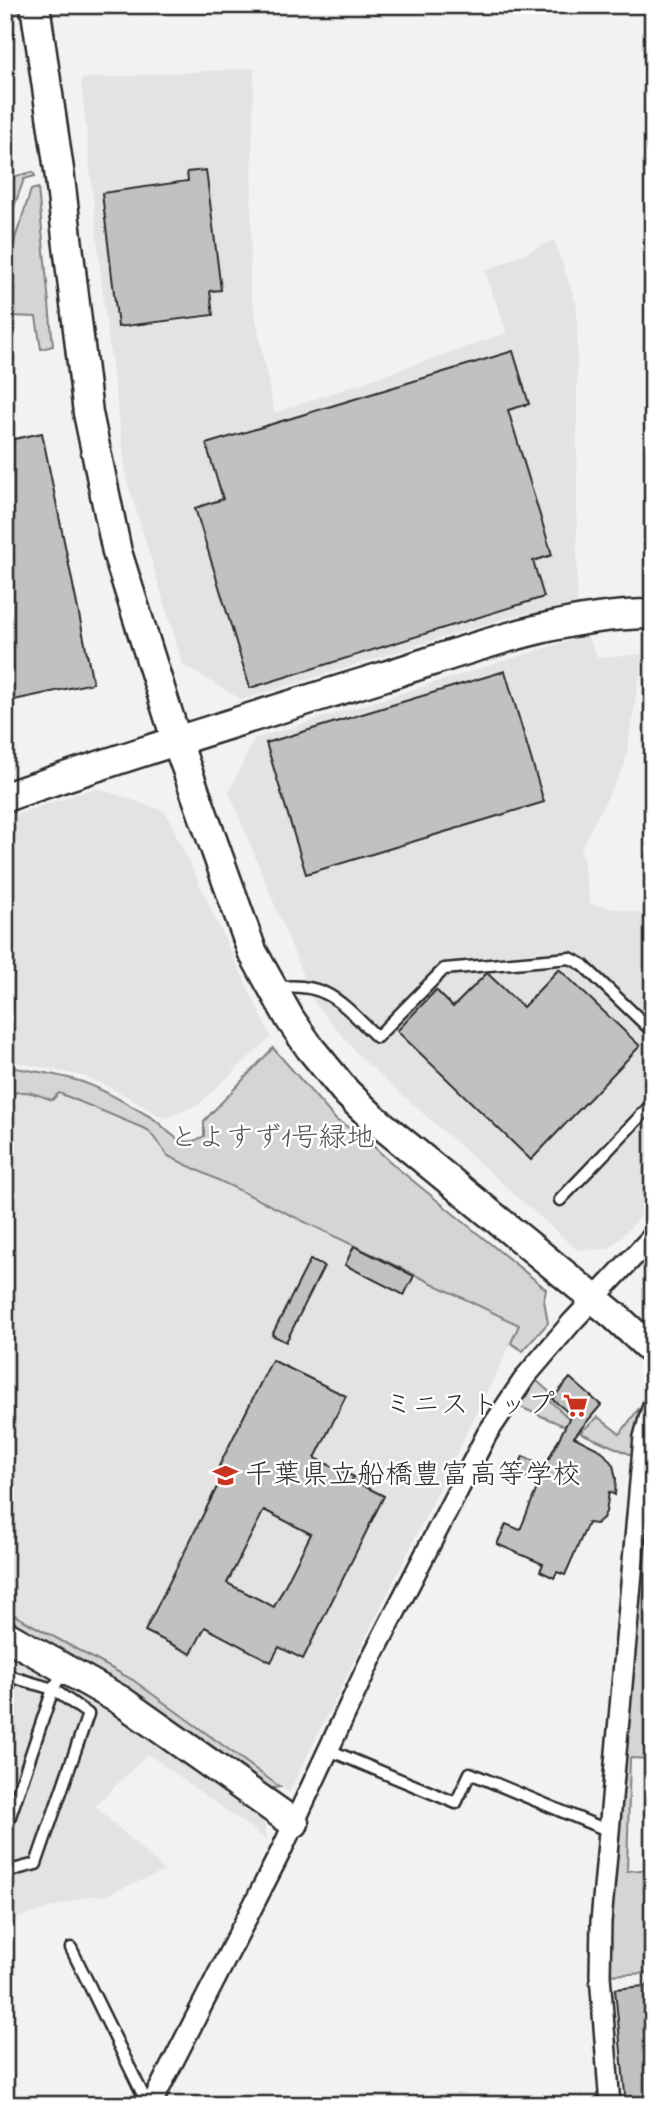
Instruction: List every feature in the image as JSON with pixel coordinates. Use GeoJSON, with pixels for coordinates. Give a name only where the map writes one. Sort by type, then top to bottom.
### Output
{"type":"FeatureCollection","features":[{"type":"Feature","properties":{"kind":"street"},"geometry":{"type":"LineString","coordinates":[[35,5],[60,170],[88,413],[117,552],[176,739],[240,921],[272,988],[310,1048],[346,1092],[372,1117],[653,1350]]}},
{"type":"Feature","properties":{"kind":"street"},"geometry":{"type":"LineString","coordinates":[[5,797],[176,739],[517,635],[602,618],[653,614]]}},
{"type":"Feature","properties":{"kind":"street"},"geometry":{"type":"LineString","coordinates":[[149,2105],[294,1824],[376,1650],[487,1434],[526,1376],[653,1236]]}},
{"type":"Feature","properties":{"kind":"street"},"geometry":{"type":"LineString","coordinates":[[610,2105],[600,1975],[601,1922],[644,1437],[653,1405]]}},
{"type":"Feature","properties":{"kind":"street"},"geometry":{"type":"LineString","coordinates":[[5,1635],[59,1679],[120,1700],[294,1824]]}},
{"type":"Feature","properties":{"kind":"lane"},"geometry":{"type":"LineString","coordinates":[[272,988],[314,988],[337,998],[377,1037],[444,969],[570,958],[583,965],[653,1032]]}},
{"type":"Feature","properties":{"kind":"lane"},"geometry":{"type":"LineString","coordinates":[[559,1200],[653,1104]]}},
{"type":"Feature","properties":{"kind":"lane"},"geometry":{"type":"LineString","coordinates":[[5,1698],[9,1676],[59,1679],[88,1714],[36,1864],[5,1872]]}},
{"type":"Feature","properties":{"kind":"lane"},"geometry":{"type":"LineString","coordinates":[[5,1831],[59,1679]]}},
{"type":"Feature","properties":{"kind":"lane"},"geometry":{"type":"LineString","coordinates":[[328,1749],[456,1803],[470,1773],[609,1831]]}},
{"type":"Feature","properties":{"kind":"lane"},"geometry":{"type":"LineString","coordinates":[[71,1948],[149,2105]]}},
{"type":"Feature","properties":{"kind":"shaded area"},"geometry":{"type":"Polygon","coordinates":[[[254,68],[250,288],[274,413],[507,333],[485,271],[554,240],[577,306],[577,604],[506,618],[242,700],[183,665],[127,480],[104,305],[81,79],[254,68]]]}},
{"type":"Feature","properties":{"kind":"shaded area"},"geometry":{"type":"Polygon","coordinates":[[[587,635],[598,658],[643,654],[625,764],[581,848],[590,904],[640,913],[653,928],[653,1205],[609,1249],[577,1250],[361,1058],[314,1002],[229,792],[254,739],[587,635]]]}},
{"type":"Feature","properties":{"kind":"shaded area"},"geometry":{"type":"Polygon","coordinates":[[[96,788],[165,811],[271,1037],[199,1104],[164,1119],[125,1095],[87,1077],[5,1060],[5,818],[96,788]]]}},
{"type":"Feature","properties":{"kind":"shaded area","name":"千葉県立船橋豊富高等学校"},"geometry":{"type":"Polygon","coordinates":[[[29,1091],[52,1100],[59,1093],[148,1130],[169,1156],[520,1325],[289,1793],[133,1680],[5,1610],[5,1096],[29,1091]]]}},
{"type":"Feature","properties":{"kind":"shaded area"},"geometry":{"type":"Polygon","coordinates":[[[5,1645],[73,1680],[263,1815],[267,1840],[148,1754],[95,1806],[165,1871],[103,1896],[88,1896],[5,1922],[5,1645]]]}},
{"type":"Feature","properties":{"kind":"green space"},"geometry":{"type":"Polygon","coordinates":[[[33,172],[35,176],[24,179],[5,232],[5,198],[12,177],[33,172]]]}},
{"type":"Feature","properties":{"kind":"green space"},"geometry":{"type":"Polygon","coordinates":[[[38,188],[53,346],[41,349],[36,317],[11,316],[5,328],[5,269],[31,190],[38,188]]]}},
{"type":"Feature","properties":{"kind":"green space","name":"とよすず1号緑地"},"geometry":{"type":"Polygon","coordinates":[[[273,1048],[336,1120],[360,1134],[396,1167],[546,1289],[544,1300],[548,1323],[523,1351],[511,1343],[519,1325],[168,1156],[148,1130],[59,1093],[52,1100],[23,1092],[5,1096],[5,1066],[66,1077],[118,1098],[187,1142],[204,1136],[204,1121],[273,1048]]]}},
{"type":"Feature","properties":{"kind":"green space"},"geometry":{"type":"Polygon","coordinates":[[[537,1381],[553,1395],[549,1400],[582,1431],[598,1417],[620,1434],[639,1408],[632,1455],[518,1406],[537,1381]]]}},
{"type":"Feature","properties":{"kind":"green space"},"geometry":{"type":"Polygon","coordinates":[[[653,1436],[653,1759],[630,1758],[627,1871],[653,1869],[653,1973],[605,1975],[653,1436]]]}},
{"type":"Feature","properties":{"kind":"green space"},"geometry":{"type":"Polygon","coordinates":[[[5,1610],[133,1680],[280,1787],[266,1789],[5,1625],[5,1610]]]}},
{"type":"Feature","properties":{"kind":"building"},"geometry":{"type":"Polygon","coordinates":[[[206,170],[221,290],[210,291],[213,315],[118,327],[102,193],[188,181],[187,172],[206,170]]]}},
{"type":"Feature","properties":{"kind":"building"},"geometry":{"type":"Polygon","coordinates":[[[513,351],[529,404],[508,410],[552,555],[533,561],[544,597],[250,688],[195,508],[223,499],[206,444],[513,351]]]}},
{"type":"Feature","properties":{"kind":"building"},"geometry":{"type":"Polygon","coordinates":[[[42,433],[93,683],[5,702],[5,441],[42,433]]]}},
{"type":"Feature","properties":{"kind":"building"},"geometry":{"type":"Polygon","coordinates":[[[505,671],[544,802],[306,874],[266,743],[505,671]]]}},
{"type":"Feature","properties":{"kind":"building"},"geometry":{"type":"Polygon","coordinates":[[[559,969],[640,1046],[531,1160],[397,1031],[436,990],[453,1007],[487,973],[523,1007],[559,969]]]}},
{"type":"Feature","properties":{"kind":"building"},"geometry":{"type":"Polygon","coordinates":[[[354,1246],[414,1276],[404,1295],[345,1265],[354,1246]]]}},
{"type":"Feature","properties":{"kind":"building"},"geometry":{"type":"Polygon","coordinates":[[[310,1260],[324,1266],[286,1342],[272,1335],[310,1260]]]}},
{"type":"Feature","properties":{"kind":"building"},"geometry":{"type":"Polygon","coordinates":[[[272,1360],[346,1396],[315,1458],[354,1477],[352,1480],[384,1496],[303,1659],[279,1647],[271,1662],[205,1627],[191,1654],[145,1631],[226,1469],[219,1466],[272,1360]],[[264,1510],[227,1583],[274,1607],[311,1534],[264,1510]]]}},
{"type":"Feature","properties":{"kind":"building"},"geometry":{"type":"Polygon","coordinates":[[[570,1378],[601,1405],[574,1437],[602,1451],[613,1465],[615,1495],[609,1492],[603,1518],[596,1524],[588,1523],[565,1575],[557,1572],[554,1578],[540,1571],[543,1564],[497,1544],[506,1524],[520,1530],[539,1483],[516,1473],[523,1456],[545,1466],[571,1415],[552,1399],[570,1378]]]}},
{"type":"Feature","properties":{"kind":"building"},"geometry":{"type":"Polygon","coordinates":[[[653,1985],[653,2105],[626,2105],[615,1989],[653,1985]]]}},
{"type":"Feature","properties":{"kind":"place","name":"ミニストップ"},"geometry":{"type":"Point","coordinates":[575,1406]}},
{"type":"Feature","properties":{"kind":"place","name":"千葉県立船橋豊富高等学校"},"geometry":{"type":"Point","coordinates":[225,1476]}}]}
